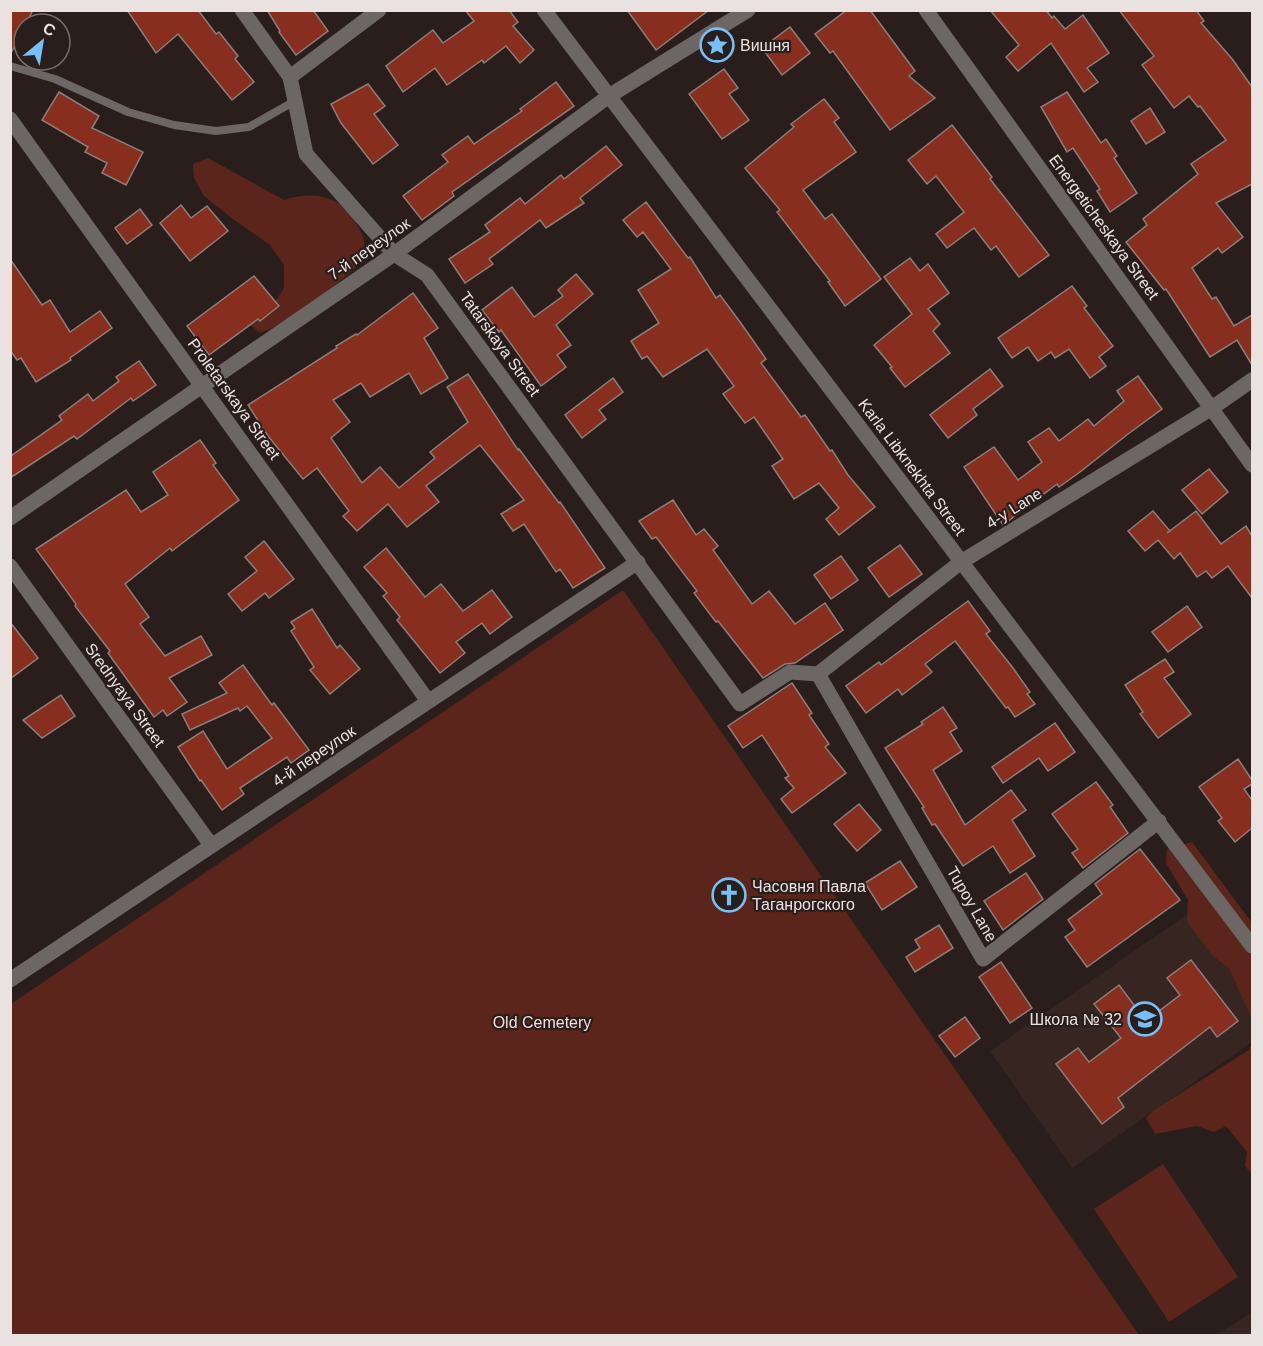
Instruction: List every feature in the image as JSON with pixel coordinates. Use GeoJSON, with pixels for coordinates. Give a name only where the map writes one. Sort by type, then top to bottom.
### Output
{"type":"FeatureCollection","features":[{"type":"Feature","properties":{"kind":"street","name":"Tatarskaya Street"},"geometry":{"type":"LineString","coordinates":[[242,10],[290,77],[306,154],[394,254],[427,274],[740,704],[790,672],[818,674]]}},
{"type":"Feature","properties":{"kind":"street"},"geometry":{"type":"LineString","coordinates":[[290,77],[379,10]]}},
{"type":"Feature","properties":{"kind":"street","name":"Karla Libknekhta Street"},"geometry":{"type":"LineString","coordinates":[[544,10],[1251,942]]}},
{"type":"Feature","properties":{"kind":"street","name":"7-й переулок"},"geometry":{"type":"LineString","coordinates":[[10,518],[394,254],[609,96],[748,10]]}},
{"type":"Feature","properties":{"kind":"street","name":"Energeticheskaya Street"},"geometry":{"type":"LineString","coordinates":[[926,10],[1252,465]]}},
{"type":"Feature","properties":{"kind":"street","name":"Proletarskaya Street"},"geometry":{"type":"LineString","coordinates":[[10,119],[429,701]]}},
{"type":"Feature","properties":{"kind":"street","name":"4-y Lane"},"geometry":{"type":"LineString","coordinates":[[818,674],[962,562],[1212,408],[1252,380]]}},
{"type":"Feature","properties":{"kind":"street","name":"4-й переулок"},"geometry":{"type":"LineString","coordinates":[[10,980],[638,562]]}},
{"type":"Feature","properties":{"kind":"street","name":"Srednyaya Street"},"geometry":{"type":"LineString","coordinates":[[10,566],[211,845]]}},
{"type":"Feature","properties":{"kind":"street","name":"Tupoy Lane"},"geometry":{"type":"LineString","coordinates":[[818,674],[983,958],[1159,821]]}},
{"type":"Feature","properties":{"kind":"lane"},"geometry":{"type":"LineString","coordinates":[[10,66],[56,79],[128,112],[174,125],[216,131],[249,127],[295,101]]}},
{"type":"Feature","properties":{"kind":"shaded area","name":"Школа № 32"},"geometry":{"type":"Polygon","coordinates":[[[1192,911],[1252,996],[1252,1042],[1072,1168],[990,1051],[1192,911]]]}},
{"type":"Feature","properties":{"kind":"shaded area"},"geometry":{"type":"Polygon","coordinates":[[[1252,1312],[1252,1335],[1216,1335],[1252,1312]]]}},
{"type":"Feature","properties":{"kind":"green space"},"geometry":{"type":"Polygon","coordinates":[[[208,158],[284,200],[314,196],[324,197],[341,205],[354,220],[363,236],[364,260],[299,312],[260,333],[251,325],[272,307],[284,288],[284,265],[270,245],[204,196],[194,178],[193,164],[208,158]]]}},
{"type":"Feature","properties":{"kind":"green space","name":"Old Cemetery"},"geometry":{"type":"Polygon","coordinates":[[[623,590],[1139,1335],[11,1336],[11,1004],[623,590]]]}},
{"type":"Feature","properties":{"kind":"green space"},"geometry":{"type":"Polygon","coordinates":[[[1192,842],[1252,923],[1252,1019],[1229,968],[1213,956],[1187,922],[1188,900],[1166,863],[1167,849],[1192,842]]]}},
{"type":"Feature","properties":{"kind":"green space"},"geometry":{"type":"Polygon","coordinates":[[[1252,1042],[1252,1174],[1245,1166],[1247,1152],[1226,1126],[1214,1132],[1197,1126],[1155,1134],[1146,1118],[1154,1110],[1249,1050],[1252,1042]]]}},
{"type":"Feature","properties":{"kind":"green space"},"geometry":{"type":"Polygon","coordinates":[[[1163,1164],[1238,1277],[1169,1322],[1094,1209],[1163,1164]]]}},
{"type":"Feature","properties":{"kind":"building"},"geometry":{"type":"Polygon","coordinates":[[[10,10],[33,10],[32,12],[12,12],[12,51],[10,55],[10,10]]]}},
{"type":"Feature","properties":{"kind":"building"},"geometry":{"type":"Polygon","coordinates":[[[127,10],[198,10],[216,34],[219,32],[238,56],[235,59],[254,82],[232,100],[178,34],[156,53],[127,10]]]}},
{"type":"Feature","properties":{"kind":"building"},"geometry":{"type":"Polygon","coordinates":[[[267,10],[313,10],[328,31],[296,55],[279,32],[267,10]]]}},
{"type":"Feature","properties":{"kind":"building"},"geometry":{"type":"Polygon","coordinates":[[[465,10],[509,10],[518,22],[513,26],[534,50],[520,63],[506,46],[484,63],[482,60],[447,85],[435,68],[403,92],[386,66],[433,30],[443,43],[474,21],[465,10]]]}},
{"type":"Feature","properties":{"kind":"building"},"geometry":{"type":"Polygon","coordinates":[[[627,10],[709,10],[656,50],[627,10]]]}},
{"type":"Feature","properties":{"kind":"building"},"geometry":{"type":"Polygon","coordinates":[[[847,10],[870,10],[915,71],[909,76],[935,98],[890,130],[833,51],[830,53],[815,34],[847,10]]]}},
{"type":"Feature","properties":{"kind":"building"},"geometry":{"type":"Polygon","coordinates":[[[990,10],[1046,10],[1065,29],[1083,15],[1109,53],[1087,68],[1098,82],[1084,92],[1051,43],[1018,71],[1006,57],[1019,45],[990,10]]]}},
{"type":"Feature","properties":{"kind":"building"},"geometry":{"type":"Polygon","coordinates":[[[1119,10],[1196,10],[1204,21],[1201,23],[1233,60],[1252,87],[1252,184],[1216,203],[1243,237],[1222,253],[1218,248],[1192,268],[1212,299],[1216,297],[1234,326],[1252,315],[1252,365],[1237,340],[1210,357],[1166,289],[1164,290],[1126,242],[1147,225],[1143,219],[1198,174],[1191,164],[1226,140],[1200,106],[1198,107],[1189,96],[1174,108],[1142,65],[1154,56],[1119,10]]]}},
{"type":"Feature","properties":{"kind":"building"},"geometry":{"type":"Polygon","coordinates":[[[790,27],[810,53],[782,75],[762,48],[790,27]]]}},
{"type":"Feature","properties":{"kind":"building"},"geometry":{"type":"Polygon","coordinates":[[[724,69],[738,88],[729,94],[749,120],[722,139],[689,94],[724,69]]]}},
{"type":"Feature","properties":{"kind":"building"},"geometry":{"type":"Polygon","coordinates":[[[556,82],[574,106],[452,192],[454,196],[422,220],[403,196],[448,162],[442,155],[468,136],[474,144],[522,111],[520,109],[556,82]]]}},
{"type":"Feature","properties":{"kind":"building"},"geometry":{"type":"Polygon","coordinates":[[[368,84],[385,106],[374,114],[398,145],[373,164],[341,123],[331,104],[368,84]]]}},
{"type":"Feature","properties":{"kind":"building"},"geometry":{"type":"Polygon","coordinates":[[[59,92],[99,116],[92,128],[143,152],[126,185],[102,173],[107,163],[85,152],[88,147],[42,120],[59,92]]]}},
{"type":"Feature","properties":{"kind":"building"},"geometry":{"type":"Polygon","coordinates":[[[1067,92],[1101,143],[1106,139],[1117,156],[1114,158],[1137,193],[1110,212],[1097,191],[1100,189],[1073,148],[1067,152],[1041,107],[1067,92]]]}},
{"type":"Feature","properties":{"kind":"building"},"geometry":{"type":"Polygon","coordinates":[[[824,99],[839,118],[834,122],[856,152],[803,190],[825,219],[832,214],[881,279],[845,306],[828,282],[830,281],[777,212],[780,210],[745,168],[794,127],[791,124],[824,99]]]}},
{"type":"Feature","properties":{"kind":"building"},"geometry":{"type":"Polygon","coordinates":[[[1150,108],[1165,132],[1146,144],[1131,121],[1150,108]]]}},
{"type":"Feature","properties":{"kind":"building"},"geometry":{"type":"Polygon","coordinates":[[[952,125],[992,177],[990,179],[1049,255],[1019,277],[996,246],[991,250],[974,228],[947,248],[936,234],[964,212],[936,176],[927,184],[908,160],[952,125]]]}},
{"type":"Feature","properties":{"kind":"building"},"geometry":{"type":"Polygon","coordinates":[[[606,146],[622,165],[580,198],[584,203],[546,228],[540,220],[489,259],[493,264],[465,283],[449,259],[490,232],[485,225],[520,198],[525,204],[561,175],[564,179],[606,146]]]}},
{"type":"Feature","properties":{"kind":"building"},"geometry":{"type":"Polygon","coordinates":[[[646,202],[688,258],[690,257],[716,298],[720,295],[740,322],[766,359],[761,363],[801,417],[805,415],[848,475],[875,507],[839,535],[826,519],[839,508],[819,483],[794,499],[772,466],[783,459],[754,417],[745,423],[723,394],[734,386],[707,349],[663,377],[647,356],[642,359],[631,341],[659,323],[638,290],[671,269],[643,232],[637,237],[623,220],[646,202]]]}},
{"type":"Feature","properties":{"kind":"building"},"geometry":{"type":"Polygon","coordinates":[[[181,205],[191,218],[207,206],[228,231],[190,261],[160,223],[181,205]]]}},
{"type":"Feature","properties":{"kind":"building"},"geometry":{"type":"Polygon","coordinates":[[[140,209],[152,225],[127,244],[115,228],[140,209]]]}},
{"type":"Feature","properties":{"kind":"building"},"geometry":{"type":"Polygon","coordinates":[[[910,258],[920,271],[928,264],[949,293],[928,309],[940,324],[933,331],[950,353],[905,387],[874,345],[912,314],[884,277],[910,258]]]}},
{"type":"Feature","properties":{"kind":"building"},"geometry":{"type":"Polygon","coordinates":[[[10,259],[42,305],[50,300],[70,332],[100,311],[112,328],[70,358],[71,360],[36,382],[21,358],[17,360],[10,350],[10,259]]]}},
{"type":"Feature","properties":{"kind":"building"},"geometry":{"type":"Polygon","coordinates":[[[576,274],[593,294],[556,325],[571,345],[557,355],[566,367],[541,386],[501,330],[499,332],[482,310],[512,287],[534,317],[563,296],[558,290],[576,274]]]}},
{"type":"Feature","properties":{"kind":"building"},"geometry":{"type":"Polygon","coordinates":[[[254,276],[279,306],[209,355],[187,326],[254,276]]]}},
{"type":"Feature","properties":{"kind":"building"},"geometry":{"type":"Polygon","coordinates":[[[1072,286],[1087,306],[1084,308],[1113,346],[1099,357],[1106,366],[1090,378],[1069,349],[1055,358],[1051,352],[1038,361],[1028,347],[1012,358],[998,338],[1072,286]]]}},
{"type":"Feature","properties":{"kind":"building"},"geometry":{"type":"Polygon","coordinates":[[[413,293],[438,328],[424,338],[448,378],[421,394],[409,373],[370,397],[361,383],[333,400],[350,422],[331,438],[362,483],[380,467],[399,488],[435,458],[430,452],[468,422],[447,387],[468,374],[518,450],[560,502],[605,568],[573,588],[560,569],[556,572],[524,524],[513,531],[501,514],[524,500],[480,445],[426,486],[439,502],[407,527],[388,504],[357,531],[343,516],[349,511],[317,468],[303,479],[268,436],[248,405],[337,348],[336,346],[357,335],[413,293]]]}},
{"type":"Feature","properties":{"kind":"building"},"geometry":{"type":"Polygon","coordinates":[[[139,361],[156,385],[133,401],[131,398],[77,439],[74,436],[10,478],[11,456],[62,420],[59,416],[88,394],[93,401],[119,381],[116,377],[139,361]]]}},
{"type":"Feature","properties":{"kind":"building"},"geometry":{"type":"Polygon","coordinates":[[[990,369],[1003,386],[973,409],[977,415],[948,438],[930,415],[990,369]]]}},
{"type":"Feature","properties":{"kind":"building"},"geometry":{"type":"Polygon","coordinates":[[[1138,376],[1162,409],[1080,472],[1059,487],[1057,484],[1003,525],[964,467],[994,447],[1018,480],[1042,462],[1028,442],[1049,428],[1059,441],[1088,419],[1094,426],[1124,401],[1117,391],[1138,376]]]}},
{"type":"Feature","properties":{"kind":"building"},"geometry":{"type":"Polygon","coordinates":[[[613,378],[623,392],[599,410],[606,419],[582,438],[565,415],[613,378]]]}},
{"type":"Feature","properties":{"kind":"building"},"geometry":{"type":"Polygon","coordinates":[[[200,440],[216,463],[213,465],[239,500],[172,551],[170,548],[125,584],[149,617],[140,624],[165,656],[201,636],[212,655],[169,678],[187,702],[167,716],[163,710],[154,717],[108,653],[110,651],[75,606],[76,604],[36,549],[126,490],[141,512],[168,495],[153,472],[200,440]]]}},
{"type":"Feature","properties":{"kind":"building"},"geometry":{"type":"Polygon","coordinates":[[[1209,469],[1228,492],[1202,514],[1182,490],[1209,469]]]}},
{"type":"Feature","properties":{"kind":"building"},"geometry":{"type":"Polygon","coordinates":[[[673,500],[696,535],[704,529],[718,546],[713,550],[752,604],[769,591],[795,624],[825,603],[843,630],[795,663],[785,664],[763,678],[718,621],[716,622],[694,593],[697,591],[656,537],[652,539],[639,521],[673,500]]]}},
{"type":"Feature","properties":{"kind":"building"},"geometry":{"type":"Polygon","coordinates":[[[1153,511],[1170,531],[1196,511],[1221,544],[1246,526],[1252,536],[1252,598],[1228,566],[1212,578],[1206,571],[1197,577],[1180,553],[1174,559],[1158,540],[1145,551],[1128,531],[1153,511]]]}},
{"type":"Feature","properties":{"kind":"building"},"geometry":{"type":"Polygon","coordinates":[[[264,541],[294,579],[269,598],[265,593],[242,611],[228,594],[257,571],[245,557],[264,541]]]}},
{"type":"Feature","properties":{"kind":"building"},"geometry":{"type":"Polygon","coordinates":[[[900,545],[922,574],[889,597],[868,568],[900,545]]]}},
{"type":"Feature","properties":{"kind":"building"},"geometry":{"type":"Polygon","coordinates":[[[386,548],[425,597],[441,584],[463,611],[492,590],[512,617],[490,634],[482,623],[456,642],[465,653],[440,673],[397,620],[400,617],[383,596],[387,593],[364,567],[386,548]]]}},
{"type":"Feature","properties":{"kind":"building"},"geometry":{"type":"Polygon","coordinates":[[[841,556],[858,580],[831,599],[814,575],[841,556]]]}},
{"type":"Feature","properties":{"kind":"building"},"geometry":{"type":"Polygon","coordinates":[[[968,601],[990,631],[986,634],[1030,692],[1027,694],[1035,704],[1015,717],[955,641],[925,664],[932,672],[902,695],[898,689],[866,713],[846,686],[879,662],[881,665],[968,601]]]}},
{"type":"Feature","properties":{"kind":"building"},"geometry":{"type":"Polygon","coordinates":[[[1187,606],[1202,627],[1168,652],[1152,632],[1187,606]]]}},
{"type":"Feature","properties":{"kind":"building"},"geometry":{"type":"Polygon","coordinates":[[[312,609],[337,648],[340,645],[360,669],[330,694],[310,670],[314,667],[291,631],[295,628],[291,622],[312,609]]]}},
{"type":"Feature","properties":{"kind":"building"},"geometry":{"type":"Polygon","coordinates":[[[10,622],[38,658],[10,679],[10,622]]]}},
{"type":"Feature","properties":{"kind":"building"},"geometry":{"type":"Polygon","coordinates":[[[1165,659],[1174,672],[1164,678],[1191,714],[1158,738],[1140,714],[1143,712],[1125,685],[1165,659]]]}},
{"type":"Feature","properties":{"kind":"building"},"geometry":{"type":"Polygon","coordinates":[[[243,665],[309,750],[291,763],[287,757],[240,788],[244,794],[222,810],[178,747],[203,731],[227,769],[272,738],[247,706],[240,711],[238,708],[190,730],[182,714],[227,693],[219,683],[243,665]]]}},
{"type":"Feature","properties":{"kind":"building"},"geometry":{"type":"Polygon","coordinates":[[[792,683],[812,713],[809,715],[829,744],[825,747],[846,773],[792,813],[781,799],[794,788],[785,778],[789,776],[762,735],[743,748],[728,726],[792,683]]]}},
{"type":"Feature","properties":{"kind":"building"},"geometry":{"type":"Polygon","coordinates":[[[61,695],[75,716],[42,738],[23,720],[61,695]]]}},
{"type":"Feature","properties":{"kind":"building"},"geometry":{"type":"Polygon","coordinates":[[[943,707],[957,728],[950,732],[962,751],[933,770],[965,825],[1011,790],[1026,810],[1012,820],[1035,856],[1010,873],[993,846],[963,866],[935,824],[932,825],[922,808],[924,807],[885,748],[923,724],[921,722],[943,707]]]}},
{"type":"Feature","properties":{"kind":"building"},"geometry":{"type":"Polygon","coordinates":[[[1055,723],[1075,752],[1048,771],[1039,758],[1003,783],[992,767],[1055,723]]]}},
{"type":"Feature","properties":{"kind":"building"},"geometry":{"type":"Polygon","coordinates":[[[1238,759],[1252,780],[1252,784],[1244,789],[1252,800],[1252,828],[1235,842],[1218,821],[1222,818],[1199,787],[1238,759]]]}},
{"type":"Feature","properties":{"kind":"building"},"geometry":{"type":"Polygon","coordinates":[[[1096,782],[1113,805],[1110,807],[1128,833],[1083,868],[1072,853],[1078,849],[1052,814],[1096,782]]]}},
{"type":"Feature","properties":{"kind":"building"},"geometry":{"type":"Polygon","coordinates":[[[859,804],[881,830],[857,851],[834,824],[859,804]]]}},
{"type":"Feature","properties":{"kind":"building"},"geometry":{"type":"Polygon","coordinates":[[[1140,849],[1180,900],[1087,967],[1065,937],[1075,930],[1068,920],[1102,894],[1095,884],[1140,849]]]}},
{"type":"Feature","properties":{"kind":"building"},"geometry":{"type":"Polygon","coordinates":[[[900,861],[917,887],[882,910],[865,883],[900,861]]]}},
{"type":"Feature","properties":{"kind":"building"},"geometry":{"type":"Polygon","coordinates":[[[1026,873],[1043,899],[1003,930],[984,901],[1026,873]]]}},
{"type":"Feature","properties":{"kind":"building","name":"Часовня Павла Таганрогского"},"geometry":{"type":"Polygon","coordinates":[[[727,880],[743,888],[732,911],[715,903],[727,880]]]}},
{"type":"Feature","properties":{"kind":"building"},"geometry":{"type":"Polygon","coordinates":[[[939,925],[953,948],[915,972],[906,957],[920,948],[915,940],[939,925]]]}},
{"type":"Feature","properties":{"kind":"building"},"geometry":{"type":"Polygon","coordinates":[[[1191,960],[1238,1021],[1217,1037],[1210,1027],[1118,1098],[1124,1107],[1102,1124],[1056,1064],[1078,1048],[1089,1062],[1121,1038],[1094,1004],[1119,985],[1146,1021],[1180,995],[1167,978],[1191,960]]]}},
{"type":"Feature","properties":{"kind":"building"},"geometry":{"type":"Polygon","coordinates":[[[1001,962],[1032,1008],[1010,1023],[979,977],[1001,962]]]}},
{"type":"Feature","properties":{"kind":"building"},"geometry":{"type":"Polygon","coordinates":[[[965,1017],[980,1038],[955,1057],[939,1036],[965,1017]]]}},
{"type":"Feature","properties":{"kind":"place","name":"Вишня"},"geometry":{"type":"Point","coordinates":[717,45]}},
{"type":"Feature","properties":{"kind":"place","name":"Часовня Павла Таганрогского"},"geometry":{"type":"Point","coordinates":[729,895]}},
{"type":"Feature","properties":{"kind":"place","name":"Школа № 32"},"geometry":{"type":"Point","coordinates":[1145,1019]}}]}
